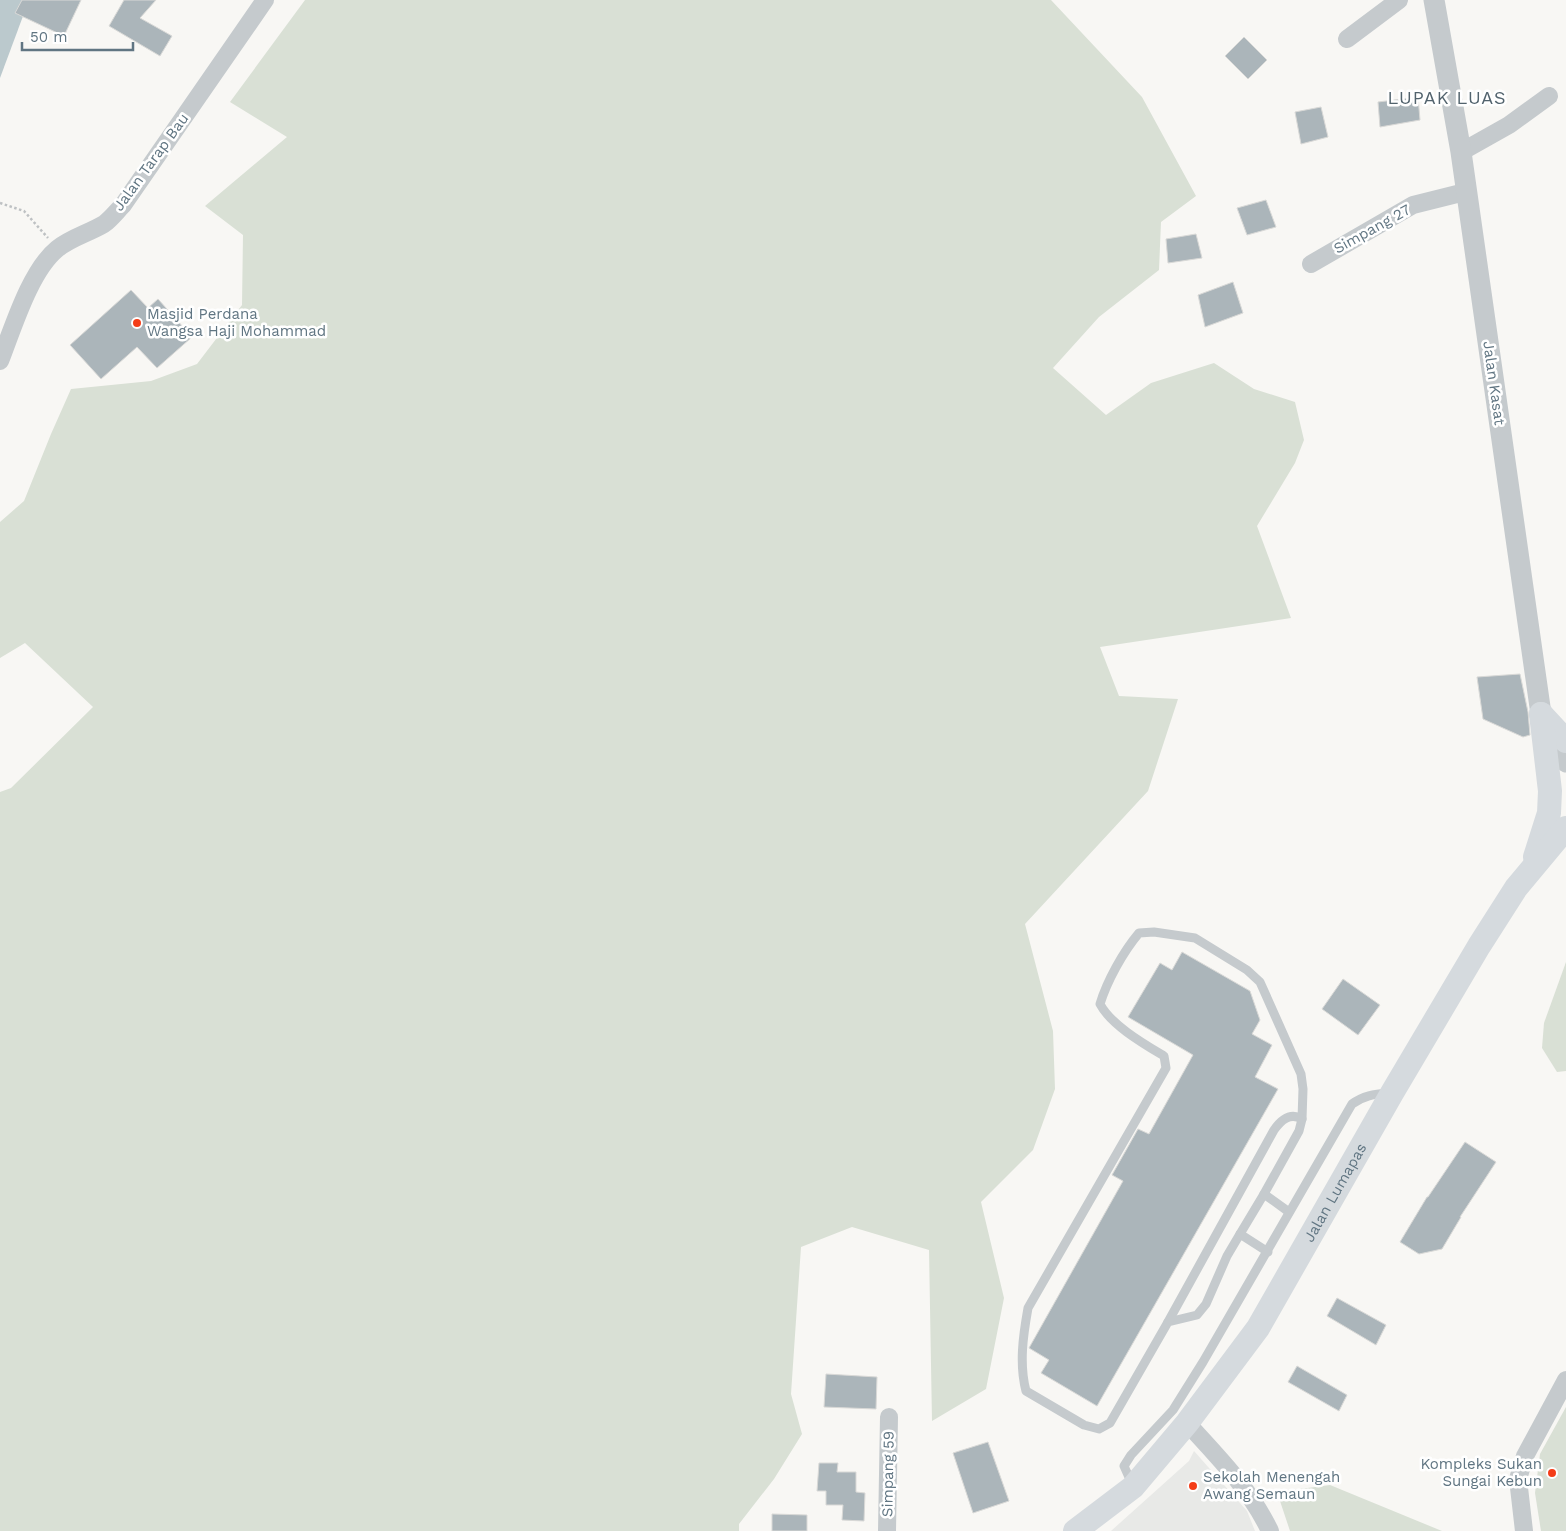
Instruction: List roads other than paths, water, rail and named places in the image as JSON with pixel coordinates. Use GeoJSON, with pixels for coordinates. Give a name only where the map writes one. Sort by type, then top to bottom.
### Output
{"type":"FeatureCollection","features":[{"type":"Feature","properties":{"kind":"main road"},"geometry":{"type":"LineString","coordinates":[[1542,714],[1566,741]]}},
{"type":"Feature","properties":{"kind":"main road"},"geometry":{"type":"LineString","coordinates":[[1532,866],[1549,813],[1550,791],[1542,714]]}},
{"type":"Feature","properties":{"kind":"main road","name":"Jalan Lumapas"},"geometry":{"type":"LineString","coordinates":[[1075,1531],[1133,1487],[1187,1423],[1258,1328],[1392,1093],[1479,946],[1532,866],[1566,828]]}},
{"type":"Feature","properties":{"kind":"main road"},"geometry":{"type":"LineString","coordinates":[[1532,866],[1566,846]]}},
{"type":"Feature","properties":{"kind":"street","name":"Jalan Tarap Bau"},"geometry":{"type":"LineString","coordinates":[[0,361],[35,277],[44,261],[57,248],[104,224],[123,205],[265,0]]}},
{"type":"Feature","properties":{"kind":"street"},"geometry":{"type":"LineString","coordinates":[[1347,39],[1399,0]]}},
{"type":"Feature","properties":{"kind":"street","name":"Jalan Kasat"},"geometry":{"type":"LineString","coordinates":[[1434,0],[1461,152],[1465,192],[1542,714],[1566,762]]}},
{"type":"Feature","properties":{"kind":"street"},"geometry":{"type":"LineString","coordinates":[[1461,152],[1510,125],[1548,96]]}},
{"type":"Feature","properties":{"kind":"street","name":"Simpang 27"},"geometry":{"type":"LineString","coordinates":[[1311,264],[1413,205],[1465,192]]}},
{"type":"Feature","properties":{"kind":"street"},"geometry":{"type":"LineString","coordinates":[[1524,1531],[1518,1479],[1525,1456],[1566,1380]]}},
{"type":"Feature","properties":{"kind":"street","name":"Simpang 59"},"geometry":{"type":"LineString","coordinates":[[887,1531],[889,1417]]}},
{"type":"Feature","properties":{"kind":"street"},"geometry":{"type":"LineString","coordinates":[[1187,1423],[1234,1475],[1251,1498],[1270,1531]]}},
{"type":"Feature","properties":{"kind":"lane"},"geometry":{"type":"LineString","coordinates":[[1168,1322],[1197,1315],[1202,1310],[1227,1256],[1300,1131],[1302,1120],[1301,1074],[1260,982],[1247,970],[1195,938],[1154,932],[1138,934],[1104,992],[1100,1004],[1105,1014],[1144,1044],[1164,1056],[1166,1068],[1028,1308],[1024,1332],[1022,1367],[1026,1391],[1084,1425],[1099,1429],[1110,1422],[1168,1322],[1274,1130],[1282,1119],[1289,1116],[1298,1117],[1302,1120]]}},
{"type":"Feature","properties":{"kind":"lane"},"geometry":{"type":"LineString","coordinates":[[1133,1487],[1124,1466],[1131,1455],[1173,1410],[1268,1252],[1352,1104],[1361,1098],[1376,1094],[1392,1093]]}},
{"type":"Feature","properties":{"kind":"lane"},"geometry":{"type":"LineString","coordinates":[[1264,1194],[1289,1212]]}},
{"type":"Feature","properties":{"kind":"lane"},"geometry":{"type":"LineString","coordinates":[[1240,1234],[1268,1252]]}},
{"type":"Feature","properties":{"kind":"place","name":"Masjid Perdana Wangsa Haji Mohammad"},"geometry":{"type":"Point","coordinates":[137,323]}},
{"type":"Feature","properties":{"kind":"place","name":"Kompleks Sukan Sungai Kebun"},"geometry":{"type":"Point","coordinates":[1552,1473]}},
{"type":"Feature","properties":{"kind":"place","name":"Sekolah Menengah Awang Semaun"},"geometry":{"type":"Point","coordinates":[1193,1486]}},
{"type":"Feature","properties":{"kind":"district","name":"LUPAK LUAS"},"geometry":{"type":"Point","coordinates":[1447,97]}}]}
